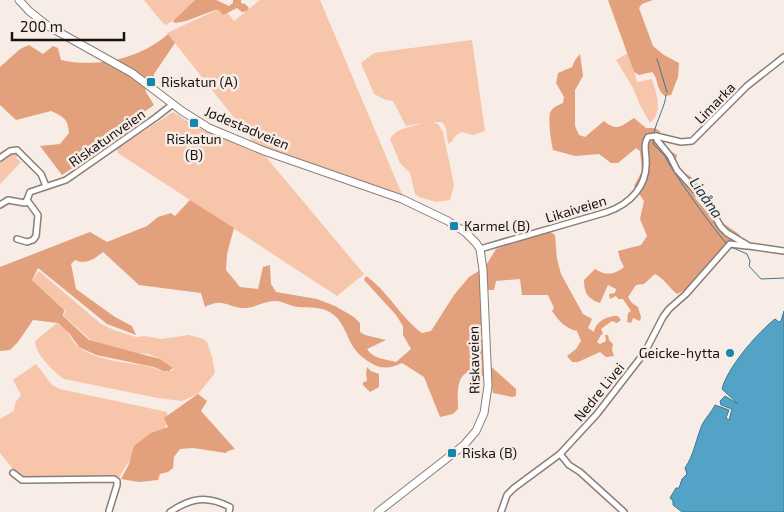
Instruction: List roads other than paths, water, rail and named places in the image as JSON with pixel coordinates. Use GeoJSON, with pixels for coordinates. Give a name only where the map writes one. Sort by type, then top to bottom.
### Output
{"type":"FeatureCollection","features":[{"type":"Feature","properties":{"kind":"main road","name":"Jødestadveien"},"geometry":{"type":"LineString","coordinates":[[19,0],[29,12],[48,26],[132,73],[198,122],[240,142],[395,196],[418,206],[461,229],[472,238],[480,249]]}},
{"type":"Feature","properties":{"kind":"main road","name":"Riskaveien"},"geometry":{"type":"LineString","coordinates":[[378,512],[460,448],[476,431],[482,417],[487,402],[488,386],[483,270],[480,249]]}},
{"type":"Feature","properties":{"kind":"street","name":"Limarka"},"geometry":{"type":"LineString","coordinates":[[656,136],[681,142],[692,141],[747,86],[784,58]]}},
{"type":"Feature","properties":{"kind":"street","name":"Riskatunveien"},"geometry":{"type":"LineString","coordinates":[[27,200],[30,192],[66,180],[173,104]]}},
{"type":"Feature","properties":{"kind":"street"},"geometry":{"type":"LineString","coordinates":[[656,136],[677,170],[707,203],[721,227],[727,233],[749,246],[784,251]]}},
{"type":"Feature","properties":{"kind":"street","name":"Likaiveien"},"geometry":{"type":"LineString","coordinates":[[480,249],[623,206],[640,188],[646,168],[645,144],[648,137],[656,136]]}},
{"type":"Feature","properties":{"kind":"street"},"geometry":{"type":"LineString","coordinates":[[0,158],[10,151],[17,150],[41,174],[46,186]]}},
{"type":"Feature","properties":{"kind":"street"},"geometry":{"type":"LineString","coordinates":[[0,205],[8,200],[25,203],[27,200],[38,215],[36,236],[33,240],[27,242],[17,239]]}},
{"type":"Feature","properties":{"kind":"street","name":"Nedre Livei"},"geometry":{"type":"LineString","coordinates":[[501,512],[507,495],[560,454],[597,414],[645,352],[663,317],[670,308],[686,294],[730,244],[749,246]]}},
{"type":"Feature","properties":{"kind":"street"},"geometry":{"type":"LineString","coordinates":[[560,454],[568,465],[580,472],[624,512]]}},
{"type":"Feature","properties":{"kind":"street"},"geometry":{"type":"LineString","coordinates":[[13,473],[22,480],[114,479],[117,481],[117,485],[110,512]]}},
{"type":"Feature","properties":{"kind":"street"},"geometry":{"type":"LineString","coordinates":[[170,512],[197,498],[226,505],[230,508],[229,512]]}},
{"type":"Feature","properties":{"kind":"water"},"geometry":{"type":"Polygon","coordinates":[[[784,311],[784,512],[682,512],[673,505],[673,501],[670,498],[676,488],[679,488],[682,479],[687,474],[685,468],[693,452],[702,425],[715,405],[729,410],[726,418],[729,420],[732,409],[721,405],[720,401],[725,396],[738,404],[722,389],[725,380],[736,361],[752,341],[775,319],[779,322],[781,321],[784,311]]]}},
{"type":"Feature","properties":{"kind":"waterway","name":"Liaåna"},"geometry":{"type":"LineString","coordinates":[[657,59],[667,92]]}},
{"type":"Feature","properties":{"kind":"waterway","name":"Liaåna"},"geometry":{"type":"LineString","coordinates":[[654,133],[666,95]]}},
{"type":"Feature","properties":{"kind":"waterway","name":"Liaåna"},"geometry":{"type":"LineString","coordinates":[[654,137],[653,144],[665,156],[714,229],[728,245]]}},
{"type":"Feature","properties":{"kind":"waterway","name":"Liaåna"},"geometry":{"type":"LineString","coordinates":[[731,247],[747,254],[750,261],[749,266],[761,279],[784,278]]}},
{"type":"Feature","properties":{"kind":"place","name":"Riskatun (A)"},"geometry":{"type":"Point","coordinates":[151,82]}},
{"type":"Feature","properties":{"kind":"place","name":"Riskatun (B)"},"geometry":{"type":"Point","coordinates":[194,123]}},
{"type":"Feature","properties":{"kind":"place","name":"Karmel (B)"},"geometry":{"type":"Point","coordinates":[454,226]}},
{"type":"Feature","properties":{"kind":"place","name":"Geicke-hytta"},"geometry":{"type":"Point","coordinates":[730,353]}},
{"type":"Feature","properties":{"kind":"place","name":"Riska (B)"},"geometry":{"type":"Point","coordinates":[452,453]}}]}
